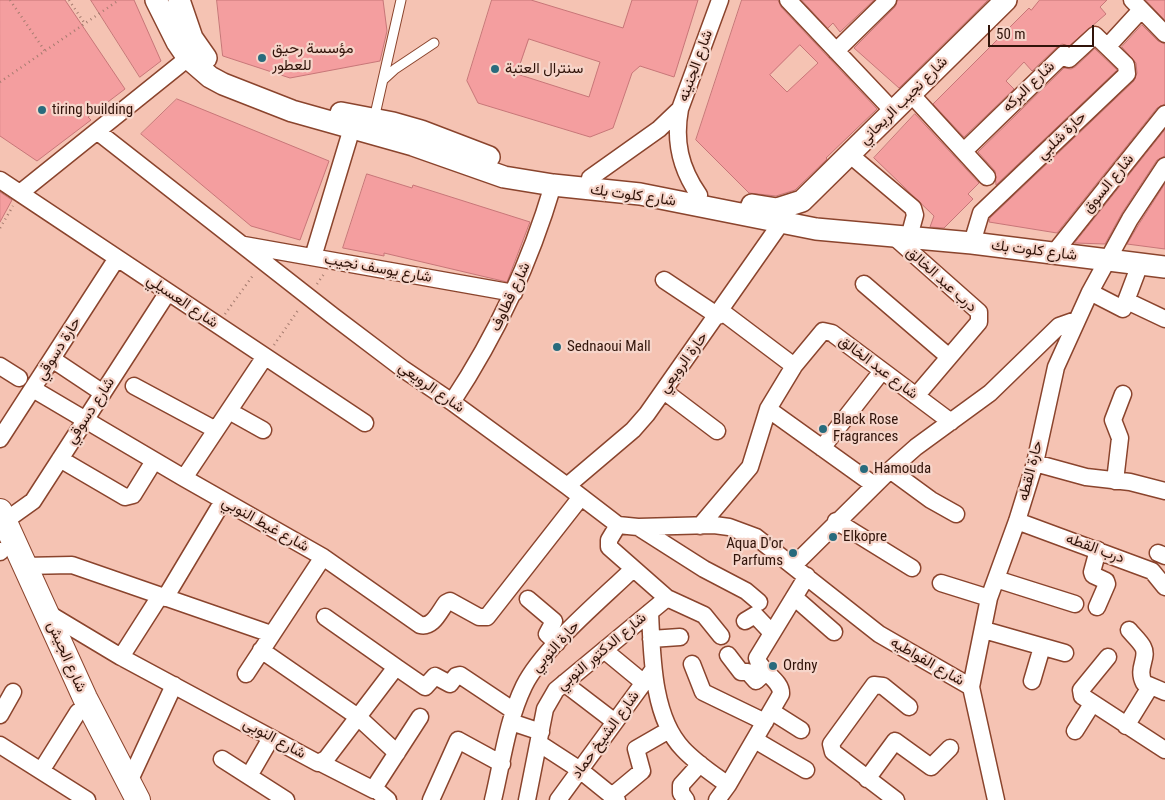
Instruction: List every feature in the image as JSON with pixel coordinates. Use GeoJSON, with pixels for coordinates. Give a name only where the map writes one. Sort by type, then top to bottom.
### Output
{"type":"FeatureCollection","features":[{"type":"Feature","properties":{"kind":"main road","name":"شارع الجيش"},"geometry":{"type":"LineString","coordinates":[[2,516],[130,794]]}},
{"type":"Feature","properties":{"kind":"main road","name":"شارع الجيش"},"geometry":{"type":"LineString","coordinates":[[0,551],[78,712],[130,794]]}},
{"type":"Feature","properties":{"kind":"street","name":"شارع كلوت بك"},"geometry":{"type":"LineString","coordinates":[[156,0],[177,42],[188,58],[210,77],[292,111],[420,131],[513,165],[566,176],[589,184],[781,224],[972,243],[1165,267]]}},
{"type":"Feature","properties":{"kind":"street","name":"شارع كلوت بك"},"geometry":{"type":"LineString","coordinates":[[179,0],[188,29],[196,46],[221,70],[253,86],[296,103],[361,122],[413,145],[504,177],[552,185],[636,182],[769,208],[786,207],[802,201]]}},
{"type":"Feature","properties":{"kind":"street","name":"شارع الجنينه"},"geometry":{"type":"LineString","coordinates":[[589,184],[680,109],[720,0]]}},
{"type":"Feature","properties":{"kind":"street"},"geometry":{"type":"LineString","coordinates":[[788,0],[893,111]]}},
{"type":"Feature","properties":{"kind":"street"},"geometry":{"type":"LineString","coordinates":[[836,51],[888,0]]}},
{"type":"Feature","properties":{"kind":"street","name":"شارع نجيب الريحاني"},"geometry":{"type":"LineString","coordinates":[[802,201],[1006,0]]}},
{"type":"Feature","properties":{"kind":"street"},"geometry":{"type":"LineString","coordinates":[[1108,46],[1137,5],[1165,34]]}},
{"type":"Feature","properties":{"kind":"street","name":"حارة شلبي"},"geometry":{"type":"LineString","coordinates":[[972,243],[981,213],[1127,74],[1126,66],[1095,35]]}},
{"type":"Feature","properties":{"kind":"street","name":"شارع البركه"},"geometry":{"type":"LineString","coordinates":[[964,151],[1064,54],[1069,59],[1095,35]]}},
{"type":"Feature","properties":{"kind":"street"},"geometry":{"type":"LineString","coordinates":[[20,193],[188,58]]}},
{"type":"Feature","properties":{"kind":"street"},"geometry":{"type":"LineString","coordinates":[[911,94],[987,177]]}},
{"type":"Feature","properties":{"kind":"street"},"geometry":{"type":"LineString","coordinates":[[680,109],[676,135],[678,148],[685,173],[699,194]]}},
{"type":"Feature","properties":{"kind":"street","name":"شارع السوق"},"geometry":{"type":"LineString","coordinates":[[1054,253],[1165,114]]}},
{"type":"Feature","properties":{"kind":"street"},"geometry":{"type":"LineString","coordinates":[[313,257],[361,122]]}},
{"type":"Feature","properties":{"kind":"street","name":"شارع الرويعي"},"geometry":{"type":"LineString","coordinates":[[98,132],[403,369],[452,402],[618,525],[638,528],[729,527],[756,536],[794,565]]}},
{"type":"Feature","properties":{"kind":"street"},"geometry":{"type":"LineString","coordinates":[[850,154],[913,208],[915,215],[900,236]]}},
{"type":"Feature","properties":{"kind":"street","name":"حارة القطه"},"geometry":{"type":"LineString","coordinates":[[971,687],[989,598],[1017,521],[1035,463],[1051,383],[1076,320],[1090,292],[1130,219],[1165,166]]}},
{"type":"Feature","properties":{"kind":"street","name":"شارع العسيلي"},"geometry":{"type":"LineString","coordinates":[[0,180],[264,358],[365,423]]}},
{"type":"Feature","properties":{"kind":"street","name":"شارع قطاوف"},"geometry":{"type":"LineString","coordinates":[[452,402],[486,349],[514,293],[536,240],[552,185]]}},
{"type":"Feature","properties":{"kind":"street"},"geometry":{"type":"LineString","coordinates":[[802,201],[819,220],[841,231]]}},
{"type":"Feature","properties":{"kind":"street","name":"حارة الرويعي"},"geometry":{"type":"LineString","coordinates":[[567,486],[633,430],[720,314],[781,224]]}},
{"type":"Feature","properties":{"kind":"street","name":"درب عبد الخالق"},"geometry":{"type":"LineString","coordinates":[[900,236],[979,312],[979,322],[916,396]]}},
{"type":"Feature","properties":{"kind":"street","name":"شارع يوسف نجيب"},"geometry":{"type":"LineString","coordinates":[[242,245],[514,293]]}},
{"type":"Feature","properties":{"kind":"street","name":"حارة دسوقي"},"geometry":{"type":"LineString","coordinates":[[0,439],[117,258]]}},
{"type":"Feature","properties":{"kind":"street"},"geometry":{"type":"LineString","coordinates":[[1090,292],[1123,309],[1140,264]]}},
{"type":"Feature","properties":{"kind":"street"},"geometry":{"type":"LineString","coordinates":[[664,280],[720,314],[794,366]]}},
{"type":"Feature","properties":{"kind":"street"},"geometry":{"type":"LineString","coordinates":[[864,284],[949,358]]}},
{"type":"Feature","properties":{"kind":"street","name":"شارع دسوقي"},"geometry":{"type":"LineString","coordinates":[[2,516],[33,501],[168,292]]}},
{"type":"Feature","properties":{"kind":"street"},"geometry":{"type":"LineString","coordinates":[[1126,302],[1165,319]]}},
{"type":"Feature","properties":{"kind":"street"},"geometry":{"type":"LineString","coordinates":[[794,565],[836,521],[890,470],[990,393],[1059,326],[1076,320]]}},
{"type":"Feature","properties":{"kind":"street","name":"شارع عبد الخالق"},"geometry":{"type":"LineString","coordinates":[[700,526],[750,467],[768,409],[794,366],[823,331],[828,330],[951,422]]}},
{"type":"Feature","properties":{"kind":"street"},"geometry":{"type":"LineString","coordinates":[[184,478],[264,358]]}},
{"type":"Feature","properties":{"kind":"street"},"geometry":{"type":"LineString","coordinates":[[52,359],[103,393]]}},
{"type":"Feature","properties":{"kind":"street"},"geometry":{"type":"LineString","coordinates":[[0,366],[19,378]]}},
{"type":"Feature","properties":{"kind":"street"},"geometry":{"type":"LineString","coordinates":[[822,448],[882,371]]}},
{"type":"Feature","properties":{"kind":"street"},"geometry":{"type":"LineString","coordinates":[[134,386],[216,430]]}},
{"type":"Feature","properties":{"kind":"street","name":"شارع غيط النوبي"},"geometry":{"type":"LineString","coordinates":[[33,389],[154,462],[323,557],[420,625],[431,624],[450,601],[479,617],[487,617],[581,497]]}},
{"type":"Feature","properties":{"kind":"street"},"geometry":{"type":"LineString","coordinates":[[664,390],[718,431]]}},
{"type":"Feature","properties":{"kind":"street"},"geometry":{"type":"LineString","coordinates":[[1115,481],[1120,438],[1112,420],[1122,394]]}},
{"type":"Feature","properties":{"kind":"street"},"geometry":{"type":"LineString","coordinates":[[768,409],[874,485]]}},
{"type":"Feature","properties":{"kind":"street"},"geometry":{"type":"LineString","coordinates":[[229,411],[263,430]]}},
{"type":"Feature","properties":{"kind":"street"},"geometry":{"type":"LineString","coordinates":[[60,459],[125,497],[133,495],[154,462]]}},
{"type":"Feature","properties":{"kind":"street"},"geometry":{"type":"LineString","coordinates":[[1035,463],[1086,477],[1145,485],[1165,491]]}},
{"type":"Feature","properties":{"kind":"street"},"geometry":{"type":"LineString","coordinates":[[890,470],[916,490],[956,514]]}},
{"type":"Feature","properties":{"kind":"street"},"geometry":{"type":"LineString","coordinates":[[121,657],[163,597],[223,501]]}},
{"type":"Feature","properties":{"kind":"street"},"geometry":{"type":"LineString","coordinates":[[836,521],[912,568]]}},
{"type":"Feature","properties":{"kind":"street","name":"درب القطه"},"geometry":{"type":"LineString","coordinates":[[1017,521],[1152,571],[1165,587]]}},
{"type":"Feature","properties":{"kind":"street"},"geometry":{"type":"LineString","coordinates":[[618,525],[608,543],[633,569],[667,598],[701,614],[721,636]]}},
{"type":"Feature","properties":{"kind":"street"},"geometry":{"type":"LineString","coordinates":[[638,528],[704,569],[746,591],[760,602]]}},
{"type":"Feature","properties":{"kind":"street"},"geometry":{"type":"LineString","coordinates":[[1097,607],[1107,584],[1106,581],[1093,575],[1092,572],[1098,550]]}},
{"type":"Feature","properties":{"kind":"street"},"geometry":{"type":"LineString","coordinates":[[246,674],[323,557]]}},
{"type":"Feature","properties":{"kind":"street"},"geometry":{"type":"LineString","coordinates":[[24,566],[72,565],[271,634]]}},
{"type":"Feature","properties":{"kind":"street","name":"شارع الفواطيه"},"geometry":{"type":"LineString","coordinates":[[794,565],[879,634],[971,687],[996,800]]}},
{"type":"Feature","properties":{"kind":"street","name":"حارة النوبي"},"geometry":{"type":"LineString","coordinates":[[493,800],[513,717],[533,670],[633,569]]}},
{"type":"Feature","properties":{"kind":"street"},"geometry":{"type":"LineString","coordinates":[[717,800],[755,740],[782,690],[758,664],[757,658],[807,576]]}},
{"type":"Feature","properties":{"kind":"street"},"geometry":{"type":"LineString","coordinates":[[996,578],[1075,604]]}},
{"type":"Feature","properties":{"kind":"street"},"geometry":{"type":"LineString","coordinates":[[941,583],[989,598]]}},
{"type":"Feature","properties":{"kind":"street"},"geometry":{"type":"LineString","coordinates":[[794,597],[834,632]]}},
{"type":"Feature","properties":{"kind":"street","name":"شارع الدكتور النوبي"},"geometry":{"type":"LineString","coordinates":[[527,800],[545,709],[550,699],[564,683],[667,598]]}},
{"type":"Feature","properties":{"kind":"street"},"geometry":{"type":"LineString","coordinates":[[528,599],[554,622],[547,634],[558,643]]}},
{"type":"Feature","properties":{"kind":"street","name":"شارع النوبى"},"geometry":{"type":"LineString","coordinates":[[46,612],[121,657],[321,763],[396,667]]}},
{"type":"Feature","properties":{"kind":"street"},"geometry":{"type":"LineString","coordinates":[[650,612],[649,676],[670,730],[683,750],[728,785]]}},
{"type":"Feature","properties":{"kind":"street"},"geometry":{"type":"LineString","coordinates":[[745,621],[755,615],[772,632]]}},
{"type":"Feature","properties":{"kind":"street"},"geometry":{"type":"LineString","coordinates":[[325,617],[425,687],[435,676],[450,684],[456,676],[460,675],[615,798],[642,771],[636,748],[670,730]]}},
{"type":"Feature","properties":{"kind":"street"},"geometry":{"type":"LineString","coordinates":[[984,630],[1065,653]]}},
{"type":"Feature","properties":{"kind":"street"},"geometry":{"type":"LineString","coordinates":[[1126,726],[1157,690],[1140,677],[1144,647],[1129,630]]}},
{"type":"Feature","properties":{"kind":"street"},"geometry":{"type":"LineString","coordinates":[[651,639],[680,637]]}},
{"type":"Feature","properties":{"kind":"street"},"geometry":{"type":"LineString","coordinates":[[1032,681],[1042,647]]}},
{"type":"Feature","properties":{"kind":"street"},"geometry":{"type":"LineString","coordinates":[[261,650],[358,717],[397,753]]}},
{"type":"Feature","properties":{"kind":"street"},"geometry":{"type":"LineString","coordinates":[[604,650],[649,676]]}},
{"type":"Feature","properties":{"kind":"street"},"geometry":{"type":"LineString","coordinates":[[728,654],[741,672],[749,673],[756,681],[766,672]]}},
{"type":"Feature","properties":{"kind":"street"},"geometry":{"type":"LineString","coordinates":[[1108,657],[1081,690],[1082,696],[1165,750]]}},
{"type":"Feature","properties":{"kind":"street"},"geometry":{"type":"LineString","coordinates":[[692,664],[703,692],[801,730]]}},
{"type":"Feature","properties":{"kind":"street","name":"شارع الشيخ حماد"},"geometry":{"type":"LineString","coordinates":[[558,800],[649,676]]}},
{"type":"Feature","properties":{"kind":"street"},"geometry":{"type":"LineString","coordinates":[[564,683],[615,722]]}},
{"type":"Feature","properties":{"kind":"street"},"geometry":{"type":"LineString","coordinates":[[130,794],[174,685]]}},
{"type":"Feature","properties":{"kind":"street"},"geometry":{"type":"LineString","coordinates":[[896,800],[834,752],[831,744],[874,685],[882,686],[909,706]]}},
{"type":"Feature","properties":{"kind":"street"},"geometry":{"type":"LineString","coordinates":[[1,710],[13,692]]}},
{"type":"Feature","properties":{"kind":"street"},"geometry":{"type":"LineString","coordinates":[[1075,731],[1092,704]]}},
{"type":"Feature","properties":{"kind":"street"},"geometry":{"type":"LineString","coordinates":[[41,771],[78,712]]}},
{"type":"Feature","properties":{"kind":"street"},"geometry":{"type":"LineString","coordinates":[[374,790],[420,718]]}},
{"type":"Feature","properties":{"kind":"street"},"geometry":{"type":"LineString","coordinates":[[249,776],[271,738]]}},
{"type":"Feature","properties":{"kind":"street"},"geometry":{"type":"LineString","coordinates":[[430,800],[458,740],[502,764]]}},
{"type":"Feature","properties":{"kind":"street"},"geometry":{"type":"LineString","coordinates":[[755,740],[806,770]]}},
{"type":"Feature","properties":{"kind":"street"},"geometry":{"type":"LineString","coordinates":[[867,779],[895,741],[929,766],[934,766],[950,748]]}},
{"type":"Feature","properties":{"kind":"street"},"geometry":{"type":"LineString","coordinates":[[0,745],[87,800]]}},
{"type":"Feature","properties":{"kind":"street"},"geometry":{"type":"LineString","coordinates":[[222,760],[249,776],[266,794],[286,800]]}},
{"type":"Feature","properties":{"kind":"street"},"geometry":{"type":"LineString","coordinates":[[321,763],[374,790],[388,800]]}},
{"type":"Feature","properties":{"kind":"street"},"geometry":{"type":"LineString","coordinates":[[686,800],[681,793],[680,785],[700,764]]}},
{"type":"Feature","properties":{"kind":"lane"},"geometry":{"type":"LineString","coordinates":[[361,122],[383,80],[401,0]]}},
{"type":"Feature","properties":{"kind":"lane"},"geometry":{"type":"LineString","coordinates":[[383,80],[395,69],[434,43]]}},
{"type":"Feature","properties":{"kind":"path"},"geometry":{"type":"LineString","coordinates":[[10,0],[45,51]]}},
{"type":"Feature","properties":{"kind":"path"},"geometry":{"type":"LineString","coordinates":[[68,0],[85,24]]}},
{"type":"Feature","properties":{"kind":"path"},"geometry":{"type":"LineString","coordinates":[[0,82],[119,0]]}},
{"type":"Feature","properties":{"kind":"path"},"geometry":{"type":"LineString","coordinates":[[0,228],[20,193]]}},
{"type":"Feature","properties":{"kind":"path"},"geometry":{"type":"LineString","coordinates":[[216,325],[263,262]]}},
{"type":"Feature","properties":{"kind":"building"},"geometry":{"type":"Polygon","coordinates":[[[0,0],[65,0],[125,89],[88,117],[91,120],[37,161],[0,136],[0,0]]]}},
{"type":"Feature","properties":{"kind":"building"},"geometry":{"type":"Polygon","coordinates":[[[91,0],[134,0],[161,61],[140,77],[91,0]]]}},
{"type":"Feature","properties":{"kind":"building"},"geometry":{"type":"Polygon","coordinates":[[[217,0],[383,0],[387,31],[380,61],[290,78],[223,56],[217,0]]]}},
{"type":"Feature","properties":{"kind":"building","name":"سنترال العتبة"},"geometry":{"type":"Polygon","coordinates":[[[492,0],[531,0],[623,28],[632,0],[698,0],[674,77],[640,66],[632,73],[613,128],[590,137],[478,103],[467,81],[492,0]],[[529,39],[517,74],[589,97],[600,62],[529,39]]]}},
{"type":"Feature","properties":{"kind":"building"},"geometry":{"type":"Polygon","coordinates":[[[742,0],[778,0],[781,7],[877,109],[795,190],[776,196],[749,193],[696,140],[742,0]],[[800,45],[770,75],[787,92],[818,63],[800,45]]]}},
{"type":"Feature","properties":{"kind":"building"},"geometry":{"type":"Polygon","coordinates":[[[802,0],[874,0],[840,32],[833,23],[828,28],[802,0]]]}},
{"type":"Feature","properties":{"kind":"building"},"geometry":{"type":"Polygon","coordinates":[[[898,0],[988,0],[899,88],[854,48],[895,7],[898,0]]]}},
{"type":"Feature","properties":{"kind":"building"},"geometry":{"type":"Polygon","coordinates":[[[1040,0],[1107,0],[1100,7],[1106,14],[1069,46],[1062,44],[1057,47],[1032,71],[1024,62],[1006,81],[1014,89],[964,137],[933,104],[1029,8],[1031,10],[1040,0]]]}},
{"type":"Feature","properties":{"kind":"building"},"geometry":{"type":"Polygon","coordinates":[[[1146,0],[1165,0],[1165,20],[1146,0]]]}},
{"type":"Feature","properties":{"kind":"building"},"geometry":{"type":"Polygon","coordinates":[[[1142,25],[1158,41],[1165,44],[1165,104],[1157,108],[1057,233],[989,222],[990,218],[1134,81],[1137,73],[1136,63],[1122,47],[1142,25]]]}},
{"type":"Feature","properties":{"kind":"building"},"geometry":{"type":"Polygon","coordinates":[[[1095,49],[1117,70],[996,185],[995,171],[978,152],[1064,68],[1071,69],[1075,67],[1095,49]]]}},
{"type":"Feature","properties":{"kind":"building"},"geometry":{"type":"Polygon","coordinates":[[[177,99],[329,161],[300,240],[251,226],[141,134],[177,99]]]}},
{"type":"Feature","properties":{"kind":"building"},"geometry":{"type":"Polygon","coordinates":[[[915,114],[979,183],[968,194],[973,199],[944,228],[930,227],[934,216],[874,158],[915,114]]]}},
{"type":"Feature","properties":{"kind":"building"},"geometry":{"type":"Polygon","coordinates":[[[1165,130],[1165,156],[1157,160],[1122,213],[1105,244],[1075,243],[1165,130]]]}},
{"type":"Feature","properties":{"kind":"building"},"geometry":{"type":"Polygon","coordinates":[[[367,174],[412,188],[413,185],[530,222],[507,282],[384,253],[384,256],[343,248],[367,174]]]}},
{"type":"Feature","properties":{"kind":"building"},"geometry":{"type":"Polygon","coordinates":[[[1165,184],[1165,249],[1127,244],[1139,224],[1165,184]]]}},
{"type":"Feature","properties":{"kind":"building"},"geometry":{"type":"Polygon","coordinates":[[[0,192],[12,200],[0,222],[0,192]]]}},
{"type":"Feature","properties":{"kind":"place","name":"مؤسسة رحيق للعطور"},"geometry":{"type":"Point","coordinates":[262,58]}},
{"type":"Feature","properties":{"kind":"place","name":"سنترال العتبة"},"geometry":{"type":"Point","coordinates":[495,69]}},
{"type":"Feature","properties":{"kind":"place","name":"tiring building"},"geometry":{"type":"Point","coordinates":[42,110]}},
{"type":"Feature","properties":{"kind":"place","name":"Sednaoui Mall"},"geometry":{"type":"Point","coordinates":[557,347]}},
{"type":"Feature","properties":{"kind":"place","name":"Black Rose Fragrances"},"geometry":{"type":"Point","coordinates":[823,429]}},
{"type":"Feature","properties":{"kind":"place","name":"Hamouda"},"geometry":{"type":"Point","coordinates":[864,469]}},
{"type":"Feature","properties":{"kind":"place","name":"Elkopre"},"geometry":{"type":"Point","coordinates":[833,537]}},
{"type":"Feature","properties":{"kind":"place","name":"Aqua D'or Parfums"},"geometry":{"type":"Point","coordinates":[793,553]}},
{"type":"Feature","properties":{"kind":"place","name":"Ordny"},"geometry":{"type":"Point","coordinates":[773,666]}}]}
